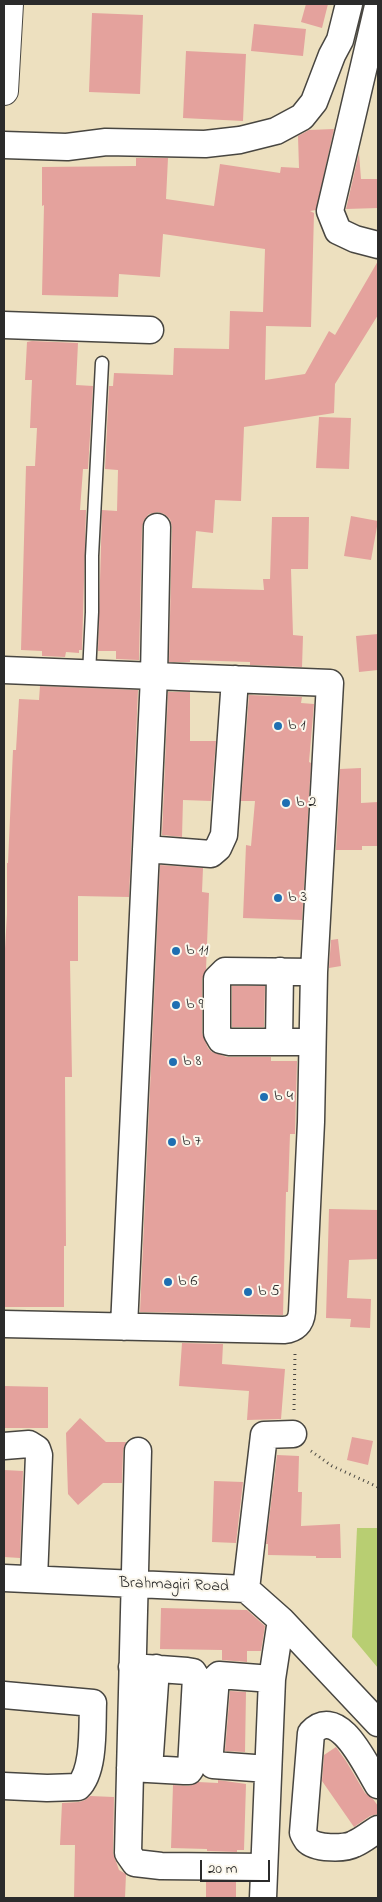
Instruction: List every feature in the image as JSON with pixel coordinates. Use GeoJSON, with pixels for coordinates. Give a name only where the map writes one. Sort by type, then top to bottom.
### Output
{"type":"FeatureCollection","features":[{"type":"Feature","properties":{"kind":"street"},"geometry":{"type":"LineString","coordinates":[[4,90],[9,4]]}},
{"type":"Feature","properties":{"kind":"street"},"geometry":{"type":"LineString","coordinates":[[4,144],[67,147],[106,142],[205,144],[240,140],[276,131],[302,117],[314,102],[340,40],[349,4]]}},
{"type":"Feature","properties":{"kind":"street"},"geometry":{"type":"LineString","coordinates":[[378,6],[330,210],[338,231],[355,239],[378,245]]}},
{"type":"Feature","properties":{"kind":"street"},"geometry":{"type":"LineString","coordinates":[[4,325],[150,330]]}},
{"type":"Feature","properties":{"kind":"street"},"geometry":{"type":"LineString","coordinates":[[124,1327],[154,676],[157,527]]}},
{"type":"Feature","properties":{"kind":"street"},"geometry":{"type":"LineString","coordinates":[[4,670],[330,683],[314,972],[311,1122],[302,1312],[299,1322],[295,1327],[284,1330],[4,1324]]}},
{"type":"Feature","properties":{"kind":"street"},"geometry":{"type":"LineString","coordinates":[[146,848],[212,854],[218,848],[224,835],[235,679]]}},
{"type":"Feature","properties":{"kind":"street"},"geometry":{"type":"LineString","coordinates":[[312,1042],[230,1042],[221,1040],[217,1033],[217,979],[225,971],[314,972]]}},
{"type":"Feature","properties":{"kind":"street"},"geometry":{"type":"LineString","coordinates":[[279,1042],[280,971]]}},
{"type":"Feature","properties":{"kind":"street"},"geometry":{"type":"LineString","coordinates":[[246,1589],[264,1436],[293,1434]]}},
{"type":"Feature","properties":{"kind":"street"},"geometry":{"type":"LineString","coordinates":[[4,1446],[29,1444],[38,1449],[34,1579]]}},
{"type":"Feature","properties":{"kind":"street"},"geometry":{"type":"LineString","coordinates":[[138,1451],[134,1585],[144,1668],[139,1769],[128,1853],[135,1863],[162,1866],[265,1855],[292,1844]]}},
{"type":"Feature","properties":{"kind":"street","name":"Brahmagiri Road"},"geometry":{"type":"LineString","coordinates":[[4,1578],[246,1589],[281,1620],[378,1723]]}},
{"type":"Feature","properties":{"kind":"street"},"geometry":{"type":"LineString","coordinates":[[263,1898],[265,1855],[260,1769],[264,1678],[281,1620]]}},
{"type":"Feature","properties":{"kind":"street"},"geometry":{"type":"LineString","coordinates":[[139,1769],[131,1707],[144,1668]]}},
{"type":"Feature","properties":{"kind":"street"},"geometry":{"type":"LineString","coordinates":[[139,1769],[189,1770],[191,1768],[196,1677],[193,1672],[144,1668]]}},
{"type":"Feature","properties":{"kind":"street"},"geometry":{"type":"LineString","coordinates":[[260,1769],[213,1766],[210,1752],[216,1678],[219,1674],[264,1678]]}},
{"type":"Feature","properties":{"kind":"street"},"geometry":{"type":"LineString","coordinates":[[4,1695],[131,1707]]}},
{"type":"Feature","properties":{"kind":"street"},"geometry":{"type":"LineString","coordinates":[[4,1786],[78,1787],[85,1780],[88,1770],[93,1703]]}},
{"type":"Feature","properties":{"kind":"street"},"geometry":{"type":"LineString","coordinates":[[378,1785],[350,1738],[337,1727],[329,1725],[317,1727],[311,1733],[303,1833],[307,1840],[312,1844],[327,1847],[344,1847],[353,1845],[378,1829]]}},
{"type":"Feature","properties":{"kind":"lane"},"geometry":{"type":"LineString","coordinates":[[89,674],[92,556],[102,363]]}},
{"type":"Feature","properties":{"kind":"path"},"geometry":{"type":"LineString","coordinates":[[295,1327],[293,1434],[312,1452],[332,1466],[378,1487]]}},
{"type":"Feature","properties":{"kind":"green space"},"geometry":{"type":"Polygon","coordinates":[[[357,1528],[378,1528],[378,1668],[352,1637],[357,1528]]]}},
{"type":"Feature","properties":{"kind":"building"},"geometry":{"type":"Polygon","coordinates":[[[306,4],[328,4],[322,28],[301,22],[306,4]]]}},
{"type":"Feature","properties":{"kind":"building"},"geometry":{"type":"Polygon","coordinates":[[[92,13],[143,15],[140,94],[89,92],[92,13]]]}},
{"type":"Feature","properties":{"kind":"building"},"geometry":{"type":"Polygon","coordinates":[[[254,24],[306,29],[303,56],[251,51],[254,24]]]}},
{"type":"Feature","properties":{"kind":"building"},"geometry":{"type":"Polygon","coordinates":[[[186,51],[246,54],[243,121],[183,118],[186,51]]]}},
{"type":"Feature","properties":{"kind":"building"},"geometry":{"type":"Polygon","coordinates":[[[334,129],[316,210],[310,211],[314,213],[311,327],[266,326],[265,380],[305,374],[329,331],[335,335],[378,261],[378,315],[335,384],[334,413],[244,427],[241,501],[215,500],[213,533],[196,531],[192,588],[264,590],[263,579],[270,579],[272,517],[309,517],[308,569],[291,569],[293,635],[303,636],[302,667],[250,665],[250,662],[190,660],[190,662],[169,662],[172,527],[170,519],[158,512],[149,514],[144,520],[142,527],[139,660],[116,659],[116,651],[98,651],[102,510],[117,511],[118,470],[105,469],[109,386],[113,386],[114,373],[173,375],[174,348],[229,349],[230,311],[263,312],[265,249],[163,234],[160,277],[119,274],[118,297],[42,295],[44,205],[42,206],[42,167],[136,166],[136,158],[168,158],[166,199],[214,206],[220,164],[280,173],[281,167],[299,168],[298,136],[309,130],[334,129]]]}},
{"type":"Feature","properties":{"kind":"building"},"geometry":{"type":"Polygon","coordinates":[[[359,153],[361,179],[378,179],[378,208],[346,209],[359,153]]]}},
{"type":"Feature","properties":{"kind":"building"},"geometry":{"type":"Polygon","coordinates":[[[27,342],[78,343],[76,385],[93,386],[88,469],[83,469],[80,510],[86,510],[82,650],[79,650],[79,653],[66,652],[65,657],[42,656],[42,651],[21,650],[26,466],[35,466],[37,428],[30,428],[32,380],[25,380],[27,342]]]}},
{"type":"Feature","properties":{"kind":"building"},"geometry":{"type":"Polygon","coordinates":[[[319,417],[351,418],[349,469],[316,468],[319,417]]]}},
{"type":"Feature","properties":{"kind":"building"},"geometry":{"type":"Polygon","coordinates":[[[351,516],[378,521],[371,560],[344,556],[351,516]]]}},
{"type":"Feature","properties":{"kind":"building"},"geometry":{"type":"Polygon","coordinates":[[[378,634],[378,670],[359,672],[356,636],[378,634]]]}},
{"type":"Feature","properties":{"kind":"building"},"geometry":{"type":"Polygon","coordinates":[[[40,686],[138,690],[129,897],[78,896],[78,961],[70,961],[72,1077],[65,1077],[66,1246],[64,1246],[64,1307],[4,1307],[4,966],[13,750],[16,750],[19,699],[39,700],[40,686]]]}},
{"type":"Feature","properties":{"kind":"building"},"geometry":{"type":"Polygon","coordinates":[[[168,692],[190,692],[190,741],[216,741],[211,801],[183,800],[182,837],[162,835],[168,692]]]}},
{"type":"Feature","properties":{"kind":"building"},"geometry":{"type":"Polygon","coordinates":[[[249,695],[302,697],[301,703],[314,704],[309,762],[311,763],[302,920],[243,918],[246,845],[251,846],[255,801],[241,801],[249,695]]]}},
{"type":"Feature","properties":{"kind":"building"},"geometry":{"type":"Polygon","coordinates":[[[361,768],[361,803],[378,802],[378,846],[362,846],[362,850],[336,850],[340,769],[361,768]]]}},
{"type":"Feature","properties":{"kind":"building"},"geometry":{"type":"Polygon","coordinates":[[[160,865],[203,868],[202,892],[209,893],[206,970],[202,979],[202,1033],[208,1048],[212,1052],[227,1057],[271,1057],[271,1061],[297,1061],[295,1134],[290,1134],[288,1192],[286,1192],[283,1315],[140,1312],[160,865]]]}},
{"type":"Feature","properties":{"kind":"building"},"geometry":{"type":"Polygon","coordinates":[[[338,939],[341,966],[329,968],[331,940],[338,939]]]}},
{"type":"Feature","properties":{"kind":"building"},"geometry":{"type":"Polygon","coordinates":[[[232,986],[265,986],[264,1027],[232,1027],[232,986]]]}},
{"type":"Feature","properties":{"kind":"building"},"geometry":{"type":"Polygon","coordinates":[[[329,1209],[378,1210],[378,1259],[349,1260],[347,1298],[371,1299],[370,1328],[350,1327],[351,1319],[326,1318],[329,1209]]]}},
{"type":"Feature","properties":{"kind":"building"},"geometry":{"type":"Polygon","coordinates":[[[182,1343],[223,1344],[222,1364],[285,1369],[281,1419],[247,1420],[249,1391],[179,1386],[182,1343]]]}},
{"type":"Feature","properties":{"kind":"building"},"geometry":{"type":"Polygon","coordinates":[[[4,1386],[48,1387],[48,1428],[4,1428],[4,1386]]]}},
{"type":"Feature","properties":{"kind":"building"},"geometry":{"type":"Polygon","coordinates":[[[80,1418],[106,1442],[126,1442],[123,1451],[122,1483],[103,1483],[78,1505],[68,1494],[66,1433],[80,1418]]]}},
{"type":"Feature","properties":{"kind":"building"},"geometry":{"type":"Polygon","coordinates":[[[352,1437],[373,1441],[368,1465],[347,1460],[352,1437]]]}},
{"type":"Feature","properties":{"kind":"building"},"geometry":{"type":"Polygon","coordinates":[[[277,1455],[299,1456],[298,1492],[302,1492],[301,1526],[340,1524],[341,1558],[268,1555],[268,1544],[266,1544],[277,1455]]]}},
{"type":"Feature","properties":{"kind":"building"},"geometry":{"type":"Polygon","coordinates":[[[4,1470],[23,1471],[20,1558],[4,1557],[4,1470]]]}},
{"type":"Feature","properties":{"kind":"building"},"geometry":{"type":"Polygon","coordinates":[[[214,1481],[243,1482],[236,1543],[212,1542],[214,1481]]]}},
{"type":"Feature","properties":{"kind":"building"},"geometry":{"type":"Polygon","coordinates":[[[161,1608],[247,1610],[265,1626],[261,1651],[247,1651],[247,1662],[222,1660],[222,1650],[160,1649],[161,1608]]]}},
{"type":"Feature","properties":{"kind":"building"},"geometry":{"type":"Polygon","coordinates":[[[230,1691],[246,1692],[245,1752],[225,1751],[230,1691]]]}},
{"type":"Feature","properties":{"kind":"building"},"geometry":{"type":"Polygon","coordinates":[[[336,1747],[365,1793],[378,1806],[378,1814],[370,1816],[354,1827],[322,1781],[324,1755],[336,1747]]]}},
{"type":"Feature","properties":{"kind":"building"},"geometry":{"type":"Polygon","coordinates":[[[218,1780],[246,1784],[244,1850],[237,1850],[237,1852],[171,1848],[173,1785],[189,1786],[198,1782],[218,1783],[218,1780]]]}},
{"type":"Feature","properties":{"kind":"building"},"geometry":{"type":"Polygon","coordinates":[[[90,1796],[114,1797],[113,1853],[119,1870],[126,1874],[125,1898],[74,1898],[75,1845],[60,1845],[62,1803],[79,1802],[90,1796]]]}},
{"type":"Feature","properties":{"kind":"building"},"geometry":{"type":"Polygon","coordinates":[[[206,1881],[236,1882],[236,1898],[206,1898],[206,1881]]]}},
{"type":"Feature","properties":{"kind":"place","name":"b 1"},"geometry":{"type":"Point","coordinates":[278,726]}},
{"type":"Feature","properties":{"kind":"place","name":"b 2"},"geometry":{"type":"Point","coordinates":[286,803]}},
{"type":"Feature","properties":{"kind":"place","name":"b 3"},"geometry":{"type":"Point","coordinates":[278,898]}},
{"type":"Feature","properties":{"kind":"place","name":"b 11"},"geometry":{"type":"Point","coordinates":[176,951]}},
{"type":"Feature","properties":{"kind":"place","name":"b 9"},"geometry":{"type":"Point","coordinates":[176,1005]}},
{"type":"Feature","properties":{"kind":"place","name":"b 8"},"geometry":{"type":"Point","coordinates":[173,1062]}},
{"type":"Feature","properties":{"kind":"place","name":"b 4"},"geometry":{"type":"Point","coordinates":[264,1097]}},
{"type":"Feature","properties":{"kind":"place","name":"b 7"},"geometry":{"type":"Point","coordinates":[172,1142]}},
{"type":"Feature","properties":{"kind":"place","name":"b 6"},"geometry":{"type":"Point","coordinates":[168,1282]}},
{"type":"Feature","properties":{"kind":"place","name":"b 5"},"geometry":{"type":"Point","coordinates":[248,1292]}}]}
